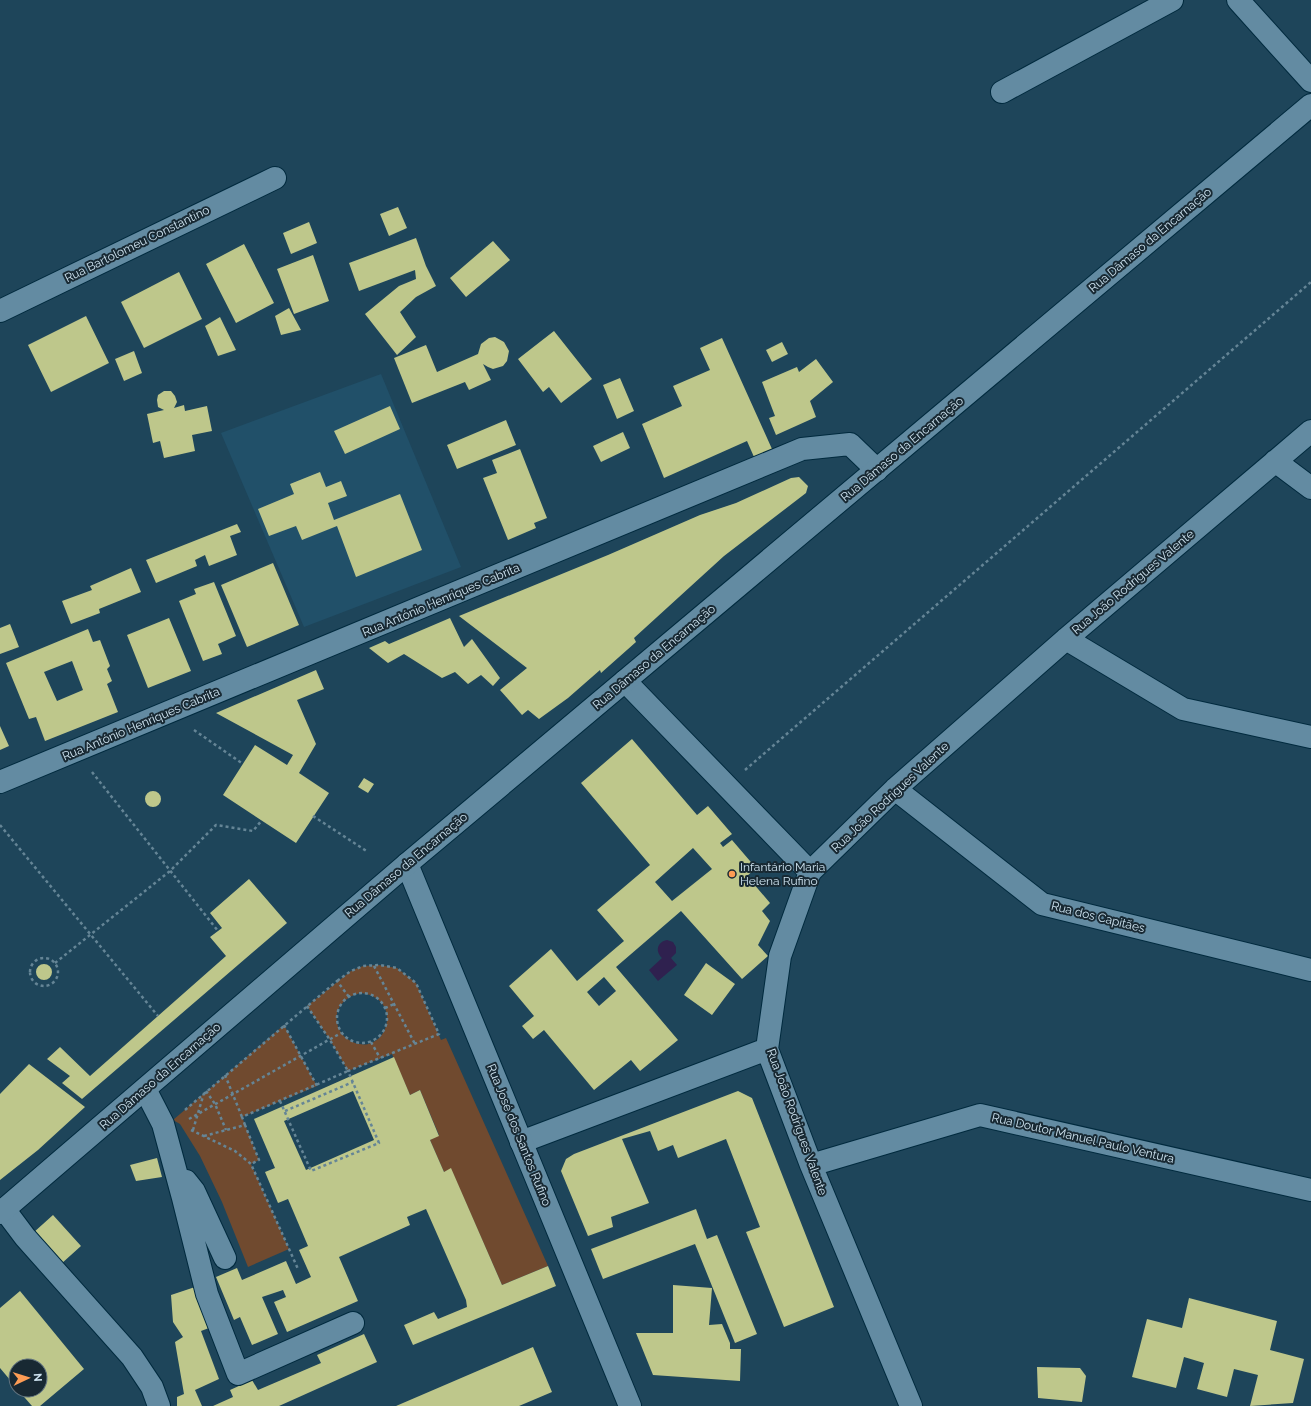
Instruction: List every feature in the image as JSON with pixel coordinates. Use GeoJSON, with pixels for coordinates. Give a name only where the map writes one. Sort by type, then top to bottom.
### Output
{"type":"FeatureCollection","features":[{"type":"Feature","properties":{"kind":"street"},"geometry":{"type":"LineString","coordinates":[[1002,92],[1172,0]]}},
{"type":"Feature","properties":{"kind":"street"},"geometry":{"type":"LineString","coordinates":[[1238,0],[1311,81]]}},
{"type":"Feature","properties":{"kind":"street","name":"Rua Dâmaso da Encarnação"},"geometry":{"type":"LineString","coordinates":[[2,1211],[407,864],[1311,105]]}},
{"type":"Feature","properties":{"kind":"street","name":"Rua Bartolomeu Constantino"},"geometry":{"type":"LineString","coordinates":[[0,311],[275,178]]}},
{"type":"Feature","properties":{"kind":"street","name":"Rua João Rodrigues Valente"},"geometry":{"type":"LineString","coordinates":[[911,1406],[811,1164],[767,1049],[780,956],[810,872],[895,789],[1066,639],[1311,430]]}},
{"type":"Feature","properties":{"kind":"street","name":"Rua António Henriques Cabrita"},"geometry":{"type":"LineString","coordinates":[[0,782],[802,449],[850,444],[877,470]]}},
{"type":"Feature","properties":{"kind":"street"},"geometry":{"type":"LineString","coordinates":[[1275,461],[1311,488]]}},
{"type":"Feature","properties":{"kind":"street"},"geometry":{"type":"LineString","coordinates":[[1066,639],[1183,709],[1311,737]]}},
{"type":"Feature","properties":{"kind":"street"},"geometry":{"type":"LineString","coordinates":[[625,681],[810,872]]}},
{"type":"Feature","properties":{"kind":"street","name":"Rua dos Capitães"},"geometry":{"type":"LineString","coordinates":[[895,789],[1042,904],[1311,970]]}},
{"type":"Feature","properties":{"kind":"street","name":"Rua José dos Santos Rufino"},"geometry":{"type":"LineString","coordinates":[[407,864],[630,1406]]}},
{"type":"Feature","properties":{"kind":"street"},"geometry":{"type":"LineString","coordinates":[[521,1142],[767,1049]]}},
{"type":"Feature","properties":{"kind":"street"},"geometry":{"type":"LineString","coordinates":[[145,1088],[172,1124],[174,1166],[207,1294],[238,1374],[353,1323]]}},
{"type":"Feature","properties":{"kind":"street","name":"Rua Doutor Manuel Paulo Ventura"},"geometry":{"type":"LineString","coordinates":[[811,1164],[980,1115],[1311,1190]]}},
{"type":"Feature","properties":{"kind":"street"},"geometry":{"type":"LineString","coordinates":[[174,1166],[194,1191],[226,1258]]}},
{"type":"Feature","properties":{"kind":"street"},"geometry":{"type":"LineString","coordinates":[[2,1211],[132,1357],[152,1387],[159,1406]]}},
{"type":"Feature","properties":{"kind":"path"},"geometry":{"type":"LineString","coordinates":[[726,786],[1311,282]]}},
{"type":"Feature","properties":{"kind":"path"},"geometry":{"type":"LineString","coordinates":[[194,729],[243,764]]}},
{"type":"Feature","properties":{"kind":"path"},"geometry":{"type":"LineString","coordinates":[[88,766],[218,931]]}},
{"type":"Feature","properties":{"kind":"path"},"geometry":{"type":"LineString","coordinates":[[314,816],[368,852]]}},
{"type":"Feature","properties":{"kind":"path"},"geometry":{"type":"LineString","coordinates":[[55,964],[170,871],[216,826],[253,831],[262,820]]}},
{"type":"Feature","properties":{"kind":"path"},"geometry":{"type":"LineString","coordinates":[[0,825],[158,1016]]}},
{"type":"Feature","properties":{"kind":"path"},"geometry":{"type":"LineString","coordinates":[[44,958],[52,960],[55,964],[58,972],[51,984],[41,985],[33,980],[30,972],[36,961],[44,958]]}},
{"type":"Feature","properties":{"kind":"path"},"geometry":{"type":"LineString","coordinates":[[172,1124],[205,1091],[351,971],[363,966],[398,968],[416,983],[440,1034],[348,1071],[317,1086],[242,1117]]}},
{"type":"Feature","properties":{"kind":"path"},"geometry":{"type":"LineString","coordinates":[[374,966],[415,1044]]}},
{"type":"Feature","properties":{"kind":"path"},"geometry":{"type":"LineString","coordinates":[[337,981],[349,997]]}},
{"type":"Feature","properties":{"kind":"path"},"geometry":{"type":"LineString","coordinates":[[361,993],[369,994],[383,1003],[385,1008],[388,1019],[386,1028],[382,1035],[371,1042],[359,1044],[350,1041],[341,1033],[337,1021],[337,1013],[340,1005],[349,997],[361,993]]}},
{"type":"Feature","properties":{"kind":"path"},"geometry":{"type":"LineString","coordinates":[[385,1008],[394,1004]]}},
{"type":"Feature","properties":{"kind":"path"},"geometry":{"type":"LineString","coordinates":[[280,1101],[311,1172],[379,1143],[348,1071],[330,1040],[307,1006]]}},
{"type":"Feature","properties":{"kind":"path"},"geometry":{"type":"LineString","coordinates":[[284,1025],[317,1086]]}},
{"type":"Feature","properties":{"kind":"path"},"geometry":{"type":"LineString","coordinates":[[172,1124],[198,1114],[341,1033]]}},
{"type":"Feature","properties":{"kind":"path"},"geometry":{"type":"LineString","coordinates":[[371,1042],[380,1058]]}},
{"type":"Feature","properties":{"kind":"path"},"geometry":{"type":"LineString","coordinates":[[224,1075],[259,1160],[251,1164]]}},
{"type":"Feature","properties":{"kind":"path"},"geometry":{"type":"LineString","coordinates":[[285,1111],[353,1082]]}},
{"type":"Feature","properties":{"kind":"path"},"geometry":{"type":"LineString","coordinates":[[205,1091],[215,1104],[226,1130]]}},
{"type":"Feature","properties":{"kind":"path"},"geometry":{"type":"LineString","coordinates":[[192,1130],[205,1091]]}},
{"type":"Feature","properties":{"kind":"path"},"geometry":{"type":"LineString","coordinates":[[172,1124],[192,1130],[235,1151],[251,1164],[298,1269]]}},
{"type":"Feature","properties":{"kind":"path"},"geometry":{"type":"LineString","coordinates":[[204,1136],[245,1125]]}},
{"type":"Feature","properties":{"kind":"shaded area"},"geometry":{"type":"Polygon","coordinates":[[[381,374],[461,567],[304,627],[221,433],[381,374]]]}},
{"type":"Feature","properties":{"kind":"shaded area"},"geometry":{"type":"Polygon","coordinates":[[[667,940],[673,942],[676,947],[676,953],[671,958],[677,965],[658,981],[649,970],[662,958],[658,953],[658,947],[661,943],[667,940]]]}},
{"type":"Feature","properties":{"kind":"shaded area"},"geometry":{"type":"Polygon","coordinates":[[[379,965],[397,968],[416,983],[441,1040],[446,1038],[548,1266],[502,1285],[451,1169],[444,1172],[430,1140],[439,1135],[420,1090],[410,1095],[392,1054],[348,1071],[330,1040],[307,1006],[351,971],[363,966],[379,965]],[[361,993],[354,995],[348,998],[339,1008],[337,1014],[338,1027],[343,1035],[355,1043],[366,1044],[376,1041],[383,1033],[387,1014],[383,1004],[374,997],[361,993]]]}},
{"type":"Feature","properties":{"kind":"shaded area"},"geometry":{"type":"Polygon","coordinates":[[[284,1025],[317,1086],[242,1117],[259,1160],[251,1164],[289,1249],[248,1267],[222,1202],[200,1156],[180,1124],[173,1120],[284,1025]]]}},
{"type":"Feature","properties":{"kind":"building"},"geometry":{"type":"Polygon","coordinates":[[[398,207],[407,228],[389,236],[380,214],[398,207]]]}},
{"type":"Feature","properties":{"kind":"building"},"geometry":{"type":"Polygon","coordinates":[[[309,222],[317,243],[291,254],[283,233],[309,222]]]}},
{"type":"Feature","properties":{"kind":"building"},"geometry":{"type":"Polygon","coordinates":[[[416,238],[426,266],[436,286],[416,297],[400,312],[416,337],[397,355],[365,314],[399,286],[416,279],[415,270],[359,291],[349,263],[416,238]]]}},
{"type":"Feature","properties":{"kind":"building"},"geometry":{"type":"Polygon","coordinates":[[[493,241],[510,260],[466,297],[450,278],[493,241]]]}},
{"type":"Feature","properties":{"kind":"building"},"geometry":{"type":"Polygon","coordinates":[[[244,244],[274,303],[236,323],[206,264],[244,244]]]}},
{"type":"Feature","properties":{"kind":"building"},"geometry":{"type":"Polygon","coordinates":[[[313,255],[329,301],[294,314],[277,269],[313,255]]]}},
{"type":"Feature","properties":{"kind":"building"},"geometry":{"type":"Polygon","coordinates":[[[179,272],[202,319],[144,348],[121,302],[179,272]]]}},
{"type":"Feature","properties":{"kind":"building"},"geometry":{"type":"Polygon","coordinates":[[[289,308],[301,330],[281,335],[275,316],[289,308]]]}},
{"type":"Feature","properties":{"kind":"building"},"geometry":{"type":"Polygon","coordinates":[[[86,316],[109,363],[51,392],[28,345],[86,316]]]}},
{"type":"Feature","properties":{"kind":"building"},"geometry":{"type":"Polygon","coordinates":[[[220,317],[236,350],[218,356],[205,326],[220,317]]]}},
{"type":"Feature","properties":{"kind":"building"},"geometry":{"type":"Polygon","coordinates":[[[554,331],[592,379],[561,403],[549,387],[543,392],[518,359],[554,331]]]}},
{"type":"Feature","properties":{"kind":"building"},"geometry":{"type":"Polygon","coordinates":[[[495,337],[504,342],[509,351],[507,361],[503,366],[493,369],[483,364],[491,380],[469,390],[465,382],[412,403],[394,358],[426,345],[437,372],[478,354],[481,344],[489,338],[495,337]]]}},
{"type":"Feature","properties":{"kind":"building"},"geometry":{"type":"Polygon","coordinates":[[[722,338],[772,449],[754,457],[747,441],[664,478],[642,424],[682,406],[673,386],[710,370],[700,348],[722,338]]]}},
{"type":"Feature","properties":{"kind":"building"},"geometry":{"type":"Polygon","coordinates":[[[782,342],[788,354],[772,362],[766,350],[782,342]]]}},
{"type":"Feature","properties":{"kind":"building"},"geometry":{"type":"Polygon","coordinates":[[[134,351],[142,373],[124,381],[115,359],[134,351]]]}},
{"type":"Feature","properties":{"kind":"building"},"geometry":{"type":"Polygon","coordinates":[[[816,359],[833,382],[810,401],[816,417],[776,435],[769,418],[775,416],[762,382],[797,367],[799,372],[816,359]]]}},
{"type":"Feature","properties":{"kind":"building"},"geometry":{"type":"Polygon","coordinates":[[[620,378],[634,411],[617,419],[603,385],[620,378]]]}},
{"type":"Feature","properties":{"kind":"building"},"geometry":{"type":"Polygon","coordinates":[[[164,391],[171,391],[175,396],[177,402],[174,408],[184,405],[185,411],[207,406],[212,431],[192,435],[195,451],[164,458],[160,441],[153,443],[147,414],[164,410],[158,407],[157,400],[158,395],[164,391]]]}},
{"type":"Feature","properties":{"kind":"building"},"geometry":{"type":"Polygon","coordinates":[[[390,406],[400,429],[345,454],[334,431],[390,406]]]}},
{"type":"Feature","properties":{"kind":"building"},"geometry":{"type":"Polygon","coordinates":[[[506,420],[516,445],[457,469],[447,445],[506,420]]]}},
{"type":"Feature","properties":{"kind":"building"},"geometry":{"type":"Polygon","coordinates":[[[623,432],[630,448],[601,462],[593,446],[623,432]]]}},
{"type":"Feature","properties":{"kind":"building"},"geometry":{"type":"Polygon","coordinates":[[[520,449],[547,518],[534,523],[536,528],[508,540],[483,478],[497,473],[492,460],[520,449]]]}},
{"type":"Feature","properties":{"kind":"building"},"geometry":{"type":"Polygon","coordinates":[[[320,472],[326,487],[341,481],[347,496],[328,503],[334,520],[400,494],[422,550],[356,577],[337,526],[302,540],[296,526],[269,536],[258,509],[294,494],[290,484],[320,472]]]}},
{"type":"Feature","properties":{"kind":"building"},"geometry":{"type":"Polygon","coordinates":[[[799,477],[808,486],[806,493],[724,556],[634,638],[636,642],[601,673],[600,670],[568,698],[539,719],[528,710],[522,715],[500,690],[527,668],[459,616],[608,555],[700,515],[736,503],[791,478],[799,477]]]}},
{"type":"Feature","properties":{"kind":"building"},"geometry":{"type":"Polygon","coordinates":[[[237,524],[241,532],[230,536],[237,555],[209,566],[205,555],[195,560],[197,566],[156,583],[146,560],[237,524]]]}},
{"type":"Feature","properties":{"kind":"building"},"geometry":{"type":"Polygon","coordinates":[[[273,563],[299,625],[247,647],[221,585],[273,563]]]}},
{"type":"Feature","properties":{"kind":"building"},"geometry":{"type":"Polygon","coordinates":[[[131,568],[141,592],[99,609],[100,613],[71,624],[62,601],[92,590],[90,586],[131,568]]]}},
{"type":"Feature","properties":{"kind":"building"},"geometry":{"type":"Polygon","coordinates":[[[214,582],[236,636],[218,644],[222,654],[203,661],[179,601],[196,594],[194,589],[214,582]]]}},
{"type":"Feature","properties":{"kind":"building"},"geometry":{"type":"Polygon","coordinates":[[[169,618],[191,671],[148,688],[127,635],[169,618]]]}},
{"type":"Feature","properties":{"kind":"building"},"geometry":{"type":"Polygon","coordinates":[[[450,618],[464,647],[472,639],[500,678],[493,686],[481,675],[468,684],[455,672],[442,678],[404,654],[388,663],[369,648],[385,641],[389,644],[450,618]]]}},
{"type":"Feature","properties":{"kind":"building"},"geometry":{"type":"Polygon","coordinates":[[[10,624],[19,647],[0,654],[0,628],[10,624]]]}},
{"type":"Feature","properties":{"kind":"building"},"geometry":{"type":"Polygon","coordinates":[[[88,629],[93,642],[100,640],[110,666],[107,669],[112,681],[107,684],[118,712],[45,741],[36,717],[29,719],[6,663],[88,629]],[[72,661],[44,672],[57,701],[83,690],[72,661]]]}},
{"type":"Feature","properties":{"kind":"building"},"geometry":{"type":"Polygon","coordinates":[[[316,670],[324,689],[297,700],[316,744],[299,773],[329,793],[296,843],[223,795],[255,745],[287,765],[293,755],[216,713],[316,670]]]}},
{"type":"Feature","properties":{"kind":"building"},"geometry":{"type":"Polygon","coordinates":[[[0,726],[9,746],[0,750],[0,726]]]}},
{"type":"Feature","properties":{"kind":"building"},"geometry":{"type":"Polygon","coordinates":[[[632,739],[697,815],[708,806],[732,834],[720,843],[723,847],[732,840],[756,868],[747,876],[770,903],[762,911],[770,921],[758,945],[768,956],[742,979],[681,911],[616,967],[678,1040],[640,1071],[631,1060],[594,1090],[544,1030],[533,1039],[522,1026],[534,1016],[509,986],[551,949],[577,981],[624,941],[597,910],[650,865],[581,783],[632,739]],[[693,848],[655,882],[672,901],[712,869],[693,848]],[[604,977],[587,992],[599,1006],[616,991],[604,977]]]}},
{"type":"Feature","properties":{"kind":"building"},"geometry":{"type":"Polygon","coordinates":[[[364,778],[374,784],[368,793],[358,787],[364,778]]]}},
{"type":"Feature","properties":{"kind":"building"},"geometry":{"type":"Polygon","coordinates":[[[153,791],[159,793],[161,799],[159,805],[153,807],[147,805],[145,799],[147,793],[153,791]]]}},
{"type":"Feature","properties":{"kind":"building"},"geometry":{"type":"Polygon","coordinates":[[[249,879],[287,923],[82,1099],[62,1083],[70,1076],[47,1059],[60,1047],[90,1076],[226,956],[210,937],[222,928],[210,913],[249,879]]]}},
{"type":"Feature","properties":{"kind":"building"},"geometry":{"type":"Polygon","coordinates":[[[706,963],[735,984],[712,1015],[684,995],[706,963]]]}},
{"type":"Feature","properties":{"kind":"building"},"geometry":{"type":"Polygon","coordinates":[[[44,964],[50,966],[52,972],[50,978],[44,980],[38,978],[36,972],[38,966],[44,964]]]}},
{"type":"Feature","properties":{"kind":"building"},"geometry":{"type":"Polygon","coordinates":[[[394,1057],[410,1095],[420,1090],[439,1136],[430,1140],[444,1172],[451,1168],[502,1285],[548,1266],[556,1286],[413,1345],[404,1325],[434,1312],[438,1319],[467,1307],[466,1300],[426,1209],[407,1217],[410,1225],[339,1257],[358,1301],[287,1332],[274,1302],[286,1297],[283,1290],[262,1297],[278,1334],[252,1345],[240,1317],[234,1320],[216,1277],[237,1268],[242,1280],[286,1261],[296,1284],[311,1277],[299,1250],[308,1246],[288,1199],[278,1203],[265,1172],[275,1168],[254,1119],[394,1057]],[[353,1091],[284,1121],[306,1170],[374,1140],[353,1091]]]}},
{"type":"Feature","properties":{"kind":"building"},"geometry":{"type":"Polygon","coordinates":[[[29,1064],[85,1107],[38,1150],[0,1180],[0,1094],[29,1064]]]}},
{"type":"Feature","properties":{"kind":"building"},"geometry":{"type":"Polygon","coordinates":[[[738,1091],[752,1098],[834,1307],[784,1327],[746,1232],[760,1227],[726,1139],[678,1158],[673,1145],[658,1151],[650,1131],[622,1139],[649,1203],[611,1217],[613,1227],[588,1236],[561,1171],[566,1159],[574,1154],[738,1091]]]}},
{"type":"Feature","properties":{"kind":"building"},"geometry":{"type":"Polygon","coordinates":[[[157,1158],[162,1177],[136,1181],[130,1165],[157,1158]]]}},
{"type":"Feature","properties":{"kind":"building"},"geometry":{"type":"Polygon","coordinates":[[[696,1209],[707,1239],[717,1235],[757,1334],[735,1343],[695,1244],[603,1279],[591,1249],[696,1209]]]}},
{"type":"Feature","properties":{"kind":"building"},"geometry":{"type":"Polygon","coordinates":[[[53,1215],[81,1246],[61,1264],[33,1233],[53,1215]]]}},
{"type":"Feature","properties":{"kind":"building"},"geometry":{"type":"Polygon","coordinates":[[[673,1285],[712,1288],[709,1325],[722,1324],[730,1343],[730,1349],[741,1349],[740,1381],[653,1375],[636,1333],[673,1333],[673,1285]]]}},
{"type":"Feature","properties":{"kind":"building"},"geometry":{"type":"Polygon","coordinates":[[[198,1286],[209,1328],[201,1331],[219,1379],[195,1390],[202,1406],[177,1406],[177,1397],[184,1394],[175,1342],[183,1337],[173,1322],[171,1295],[198,1286]]]}},
{"type":"Feature","properties":{"kind":"building"},"geometry":{"type":"Polygon","coordinates":[[[20,1291],[84,1369],[40,1406],[32,1406],[25,1398],[48,1398],[48,1358],[8,1358],[8,1378],[0,1368],[0,1308],[20,1291]]]}},
{"type":"Feature","properties":{"kind":"building"},"geometry":{"type":"Polygon","coordinates":[[[1189,1298],[1277,1321],[1270,1350],[1304,1359],[1293,1403],[1250,1406],[1258,1375],[1234,1369],[1227,1397],[1197,1389],[1204,1363],[1184,1357],[1176,1388],[1132,1377],[1147,1319],[1182,1328],[1189,1298]]]}},
{"type":"Feature","properties":{"kind":"building"},"geometry":{"type":"Polygon","coordinates":[[[364,1334],[377,1362],[279,1406],[213,1406],[233,1397],[230,1390],[252,1380],[258,1390],[321,1363],[317,1355],[364,1334]]]}},
{"type":"Feature","properties":{"kind":"building"},"geometry":{"type":"Polygon","coordinates":[[[533,1347],[552,1392],[519,1406],[396,1406],[533,1347]]]}},
{"type":"Feature","properties":{"kind":"building"},"geometry":{"type":"Polygon","coordinates":[[[1037,1367],[1080,1368],[1086,1376],[1082,1402],[1038,1398],[1037,1367]]]}},
{"type":"Feature","properties":{"kind":"place","name":"Infantário Maria Helena Rufino"},"geometry":{"type":"Point","coordinates":[732,874]}}]}
